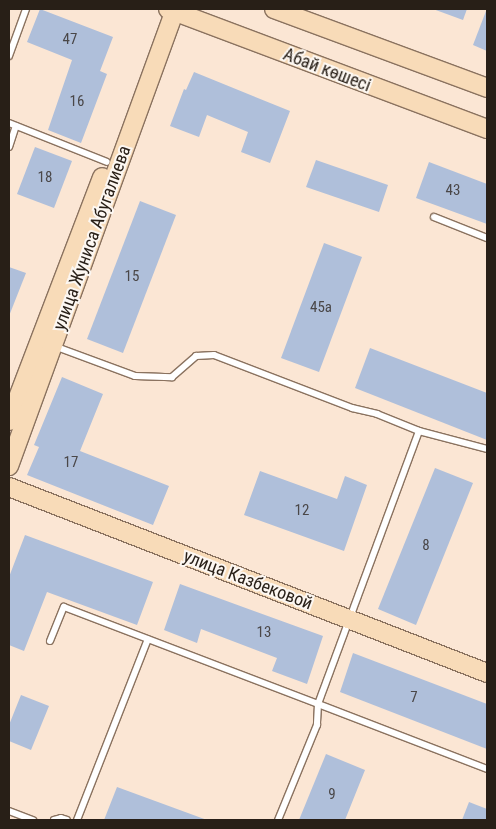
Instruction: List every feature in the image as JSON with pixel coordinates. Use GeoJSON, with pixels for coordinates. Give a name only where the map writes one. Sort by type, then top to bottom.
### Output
{"type":"FeatureCollection","features":[{"type":"Feature","properties":{"kind":"main road","name":"Абай көшесі"},"geometry":{"type":"LineString","coordinates":[[171,9],[487,130]]}},
{"type":"Feature","properties":{"kind":"main road","name":"улица Жуниса Абугалиева"},"geometry":{"type":"LineString","coordinates":[[9,466],[47,341],[107,162],[171,9]]}},
{"type":"Feature","properties":{"kind":"main road","name":"улица Жуниса Абугалиева"},"geometry":{"type":"LineString","coordinates":[[9,421],[47,341],[171,9]]}},
{"type":"Feature","properties":{"kind":"main road"},"geometry":{"type":"LineString","coordinates":[[274,9],[487,88]]}},
{"type":"Feature","properties":{"kind":"main road","name":"улица Казбековой"},"geometry":{"type":"LineString","coordinates":[[9,487],[487,673]]}},
{"type":"Feature","properties":{"kind":"lane"},"geometry":{"type":"LineString","coordinates":[[9,56],[26,9]]}},
{"type":"Feature","properties":{"kind":"lane"},"geometry":{"type":"LineString","coordinates":[[9,123],[107,162]]}},
{"type":"Feature","properties":{"kind":"lane"},"geometry":{"type":"LineString","coordinates":[[9,146],[16,126]]}},
{"type":"Feature","properties":{"kind":"lane"},"geometry":{"type":"LineString","coordinates":[[434,217],[487,238]]}},
{"type":"Feature","properties":{"kind":"lane"},"geometry":{"type":"LineString","coordinates":[[47,341],[135,376],[172,377],[196,356],[214,355],[419,431],[487,449]]}},
{"type":"Feature","properties":{"kind":"lane"},"geometry":{"type":"LineString","coordinates":[[278,820],[317,725],[318,704],[419,431]]}},
{"type":"Feature","properties":{"kind":"lane"},"geometry":{"type":"LineString","coordinates":[[50,641],[64,607],[487,769]]}},
{"type":"Feature","properties":{"kind":"lane"},"geometry":{"type":"LineString","coordinates":[[77,820],[148,639]]}},
{"type":"Feature","properties":{"kind":"lane"},"geometry":{"type":"LineString","coordinates":[[9,811],[33,820]]}},
{"type":"Feature","properties":{"kind":"lane"},"geometry":{"type":"LineString","coordinates":[[54,820],[61,818],[67,820]]}},
{"type":"Feature","properties":{"kind":"building"},"geometry":{"type":"Polygon","coordinates":[[[40,9],[113,37],[100,71],[107,74],[81,143],[48,130],[72,60],[27,42],[40,9]]]}},
{"type":"Feature","properties":{"kind":"building"},"geometry":{"type":"Polygon","coordinates":[[[433,9],[467,9],[463,20],[433,9]]]}},
{"type":"Feature","properties":{"kind":"building"},"geometry":{"type":"Polygon","coordinates":[[[487,11],[487,51],[473,45],[487,11]]]}},
{"type":"Feature","properties":{"kind":"building"},"geometry":{"type":"Polygon","coordinates":[[[194,72],[290,111],[270,163],[241,152],[248,132],[207,115],[199,137],[170,126],[184,89],[186,90],[194,72]]]}},
{"type":"Feature","properties":{"kind":"building"},"geometry":{"type":"Polygon","coordinates":[[[35,147],[72,161],[54,208],[17,194],[35,147]]]}},
{"type":"Feature","properties":{"kind":"building"},"geometry":{"type":"Polygon","coordinates":[[[316,160],[388,185],[379,212],[306,187],[316,160]]]}},
{"type":"Feature","properties":{"kind":"building"},"geometry":{"type":"Polygon","coordinates":[[[429,162],[487,184],[487,224],[416,198],[429,162]]]}},
{"type":"Feature","properties":{"kind":"building"},"geometry":{"type":"Polygon","coordinates":[[[140,201],[176,215],[123,353],[87,339],[140,201]]]}},
{"type":"Feature","properties":{"kind":"building"},"geometry":{"type":"Polygon","coordinates":[[[324,243],[362,257],[319,372],[281,358],[324,243]]]}},
{"type":"Feature","properties":{"kind":"building"},"geometry":{"type":"Polygon","coordinates":[[[9,267],[26,273],[9,316],[9,267]]]}},
{"type":"Feature","properties":{"kind":"building"},"geometry":{"type":"Polygon","coordinates":[[[370,348],[487,393],[487,440],[355,388],[370,348]]]}},
{"type":"Feature","properties":{"kind":"building"},"geometry":{"type":"Polygon","coordinates":[[[62,377],[103,394],[80,451],[169,486],[153,525],[27,475],[39,447],[34,445],[62,377]]]}},
{"type":"Feature","properties":{"kind":"building"},"geometry":{"type":"Polygon","coordinates":[[[435,468],[473,483],[416,625],[378,609],[435,468]]]}},
{"type":"Feature","properties":{"kind":"building"},"geometry":{"type":"Polygon","coordinates":[[[260,471],[337,499],[345,476],[367,485],[344,551],[244,515],[260,471]]]}},
{"type":"Feature","properties":{"kind":"building"},"geometry":{"type":"Polygon","coordinates":[[[25,535],[153,582],[137,625],[47,592],[24,651],[9,645],[9,577],[25,535]]]}},
{"type":"Feature","properties":{"kind":"building"},"geometry":{"type":"Polygon","coordinates":[[[180,584],[323,636],[307,684],[272,671],[277,658],[201,629],[197,643],[164,630],[180,584]]]}},
{"type":"Feature","properties":{"kind":"building"},"geometry":{"type":"Polygon","coordinates":[[[353,653],[487,704],[487,749],[340,692],[353,653]]]}},
{"type":"Feature","properties":{"kind":"building"},"geometry":{"type":"Polygon","coordinates":[[[21,695],[49,706],[31,750],[9,741],[9,725],[21,695]]]}},
{"type":"Feature","properties":{"kind":"building"},"geometry":{"type":"Polygon","coordinates":[[[326,754],[365,770],[345,820],[299,820],[326,754]]]}},
{"type":"Feature","properties":{"kind":"building"},"geometry":{"type":"Polygon","coordinates":[[[117,787],[207,820],[104,820],[117,787]]]}},
{"type":"Feature","properties":{"kind":"building"},"geometry":{"type":"Polygon","coordinates":[[[469,802],[487,809],[487,820],[462,820],[469,802]]]}}]}
